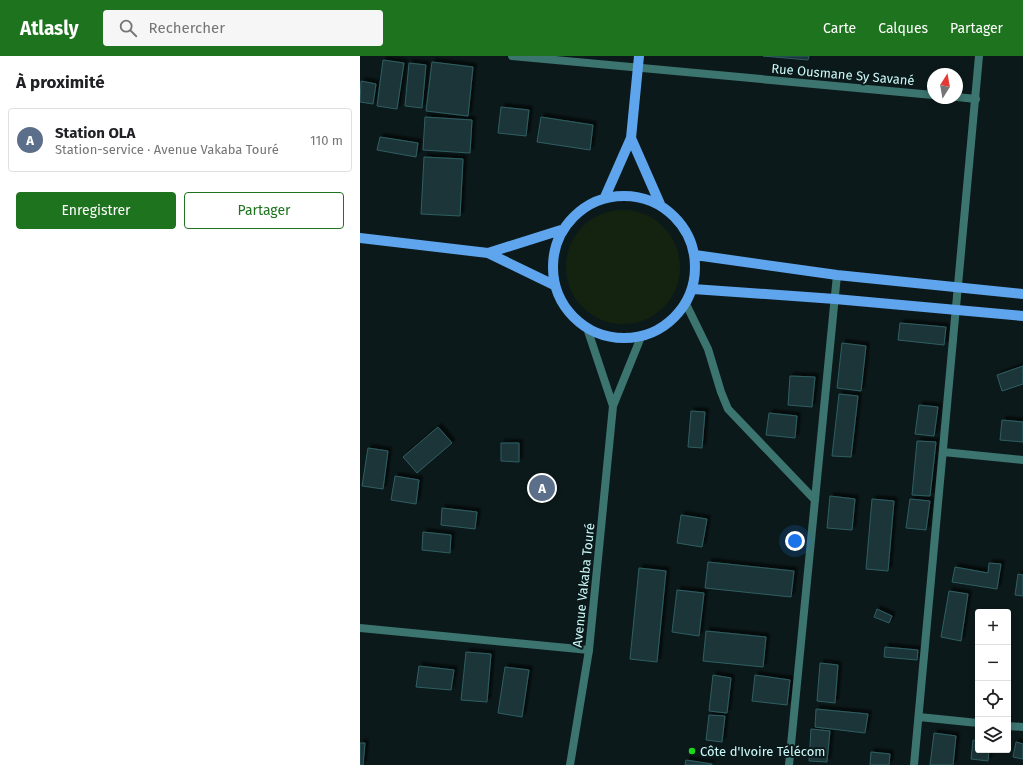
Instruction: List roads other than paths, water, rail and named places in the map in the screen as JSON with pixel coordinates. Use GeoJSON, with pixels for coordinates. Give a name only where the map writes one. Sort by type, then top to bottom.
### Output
{"type":"FeatureCollection","features":[{"type":"Feature","properties":{"kind":"main road"},"geometry":{"type":"LineString","coordinates":[[605,197],[631,138],[638,56]]}},
{"type":"Feature","properties":{"kind":"main road"},"geometry":{"type":"LineString","coordinates":[[631,138],[660,204],[684,226],[695,255],[693,289],[686,304],[667,325],[641,336],[613,338],[587,328],[566,309],[554,285],[552,257],[561,230],[580,210],[605,197],[633,195],[660,204]]}},
{"type":"Feature","properties":{"kind":"main road"},"geometry":{"type":"LineString","coordinates":[[488,253],[561,230]]}},
{"type":"Feature","properties":{"kind":"main road"},"geometry":{"type":"LineString","coordinates":[[360,238],[488,253],[554,285]]}},
{"type":"Feature","properties":{"kind":"main road"},"geometry":{"type":"LineString","coordinates":[[695,255],[837,275],[1023,294]]}},
{"type":"Feature","properties":{"kind":"main road"},"geometry":{"type":"LineString","coordinates":[[693,289],[835,299],[1023,316]]}},
{"type":"Feature","properties":{"kind":"street","name":"Rue Ousmane Sy Savané"},"geometry":{"type":"LineString","coordinates":[[512,56],[927,94]]}},
{"type":"Feature","properties":{"kind":"street"},"geometry":{"type":"LineString","coordinates":[[914,765],[979,56]]}},
{"type":"Feature","properties":{"kind":"street"},"geometry":{"type":"LineString","coordinates":[[963,98],[976,99]]}},
{"type":"Feature","properties":{"kind":"street"},"geometry":{"type":"LineString","coordinates":[[789,765],[837,275]]}},
{"type":"Feature","properties":{"kind":"street"},"geometry":{"type":"LineString","coordinates":[[686,304],[708,349],[721,392],[728,409],[815,500]]}},
{"type":"Feature","properties":{"kind":"street"},"geometry":{"type":"LineString","coordinates":[[587,328],[613,406]]}},
{"type":"Feature","properties":{"kind":"street"},"geometry":{"type":"LineString","coordinates":[[613,406],[641,336]]}},
{"type":"Feature","properties":{"kind":"street","name":"Avenue Vakaba Touré"},"geometry":{"type":"LineString","coordinates":[[570,765],[589,650],[613,406]]}},
{"type":"Feature","properties":{"kind":"street"},"geometry":{"type":"LineString","coordinates":[[943,452],[1023,460]]}},
{"type":"Feature","properties":{"kind":"street"},"geometry":{"type":"LineString","coordinates":[[360,628],[589,650]]}},
{"type":"Feature","properties":{"kind":"street"},"geometry":{"type":"LineString","coordinates":[[919,717],[975,723]]}},
{"type":"Feature","properties":{"kind":"street"},"geometry":{"type":"LineString","coordinates":[[1011,726],[1023,727]]}},
{"type":"Feature","properties":{"kind":"place","name":"Station OLA"},"geometry":{"type":"Point","coordinates":[542,488]}},
{"type":"Feature","properties":{"kind":"place","name":"Côte d'Ivoire Télécom"},"geometry":{"type":"Point","coordinates":[692,751]}}]}
